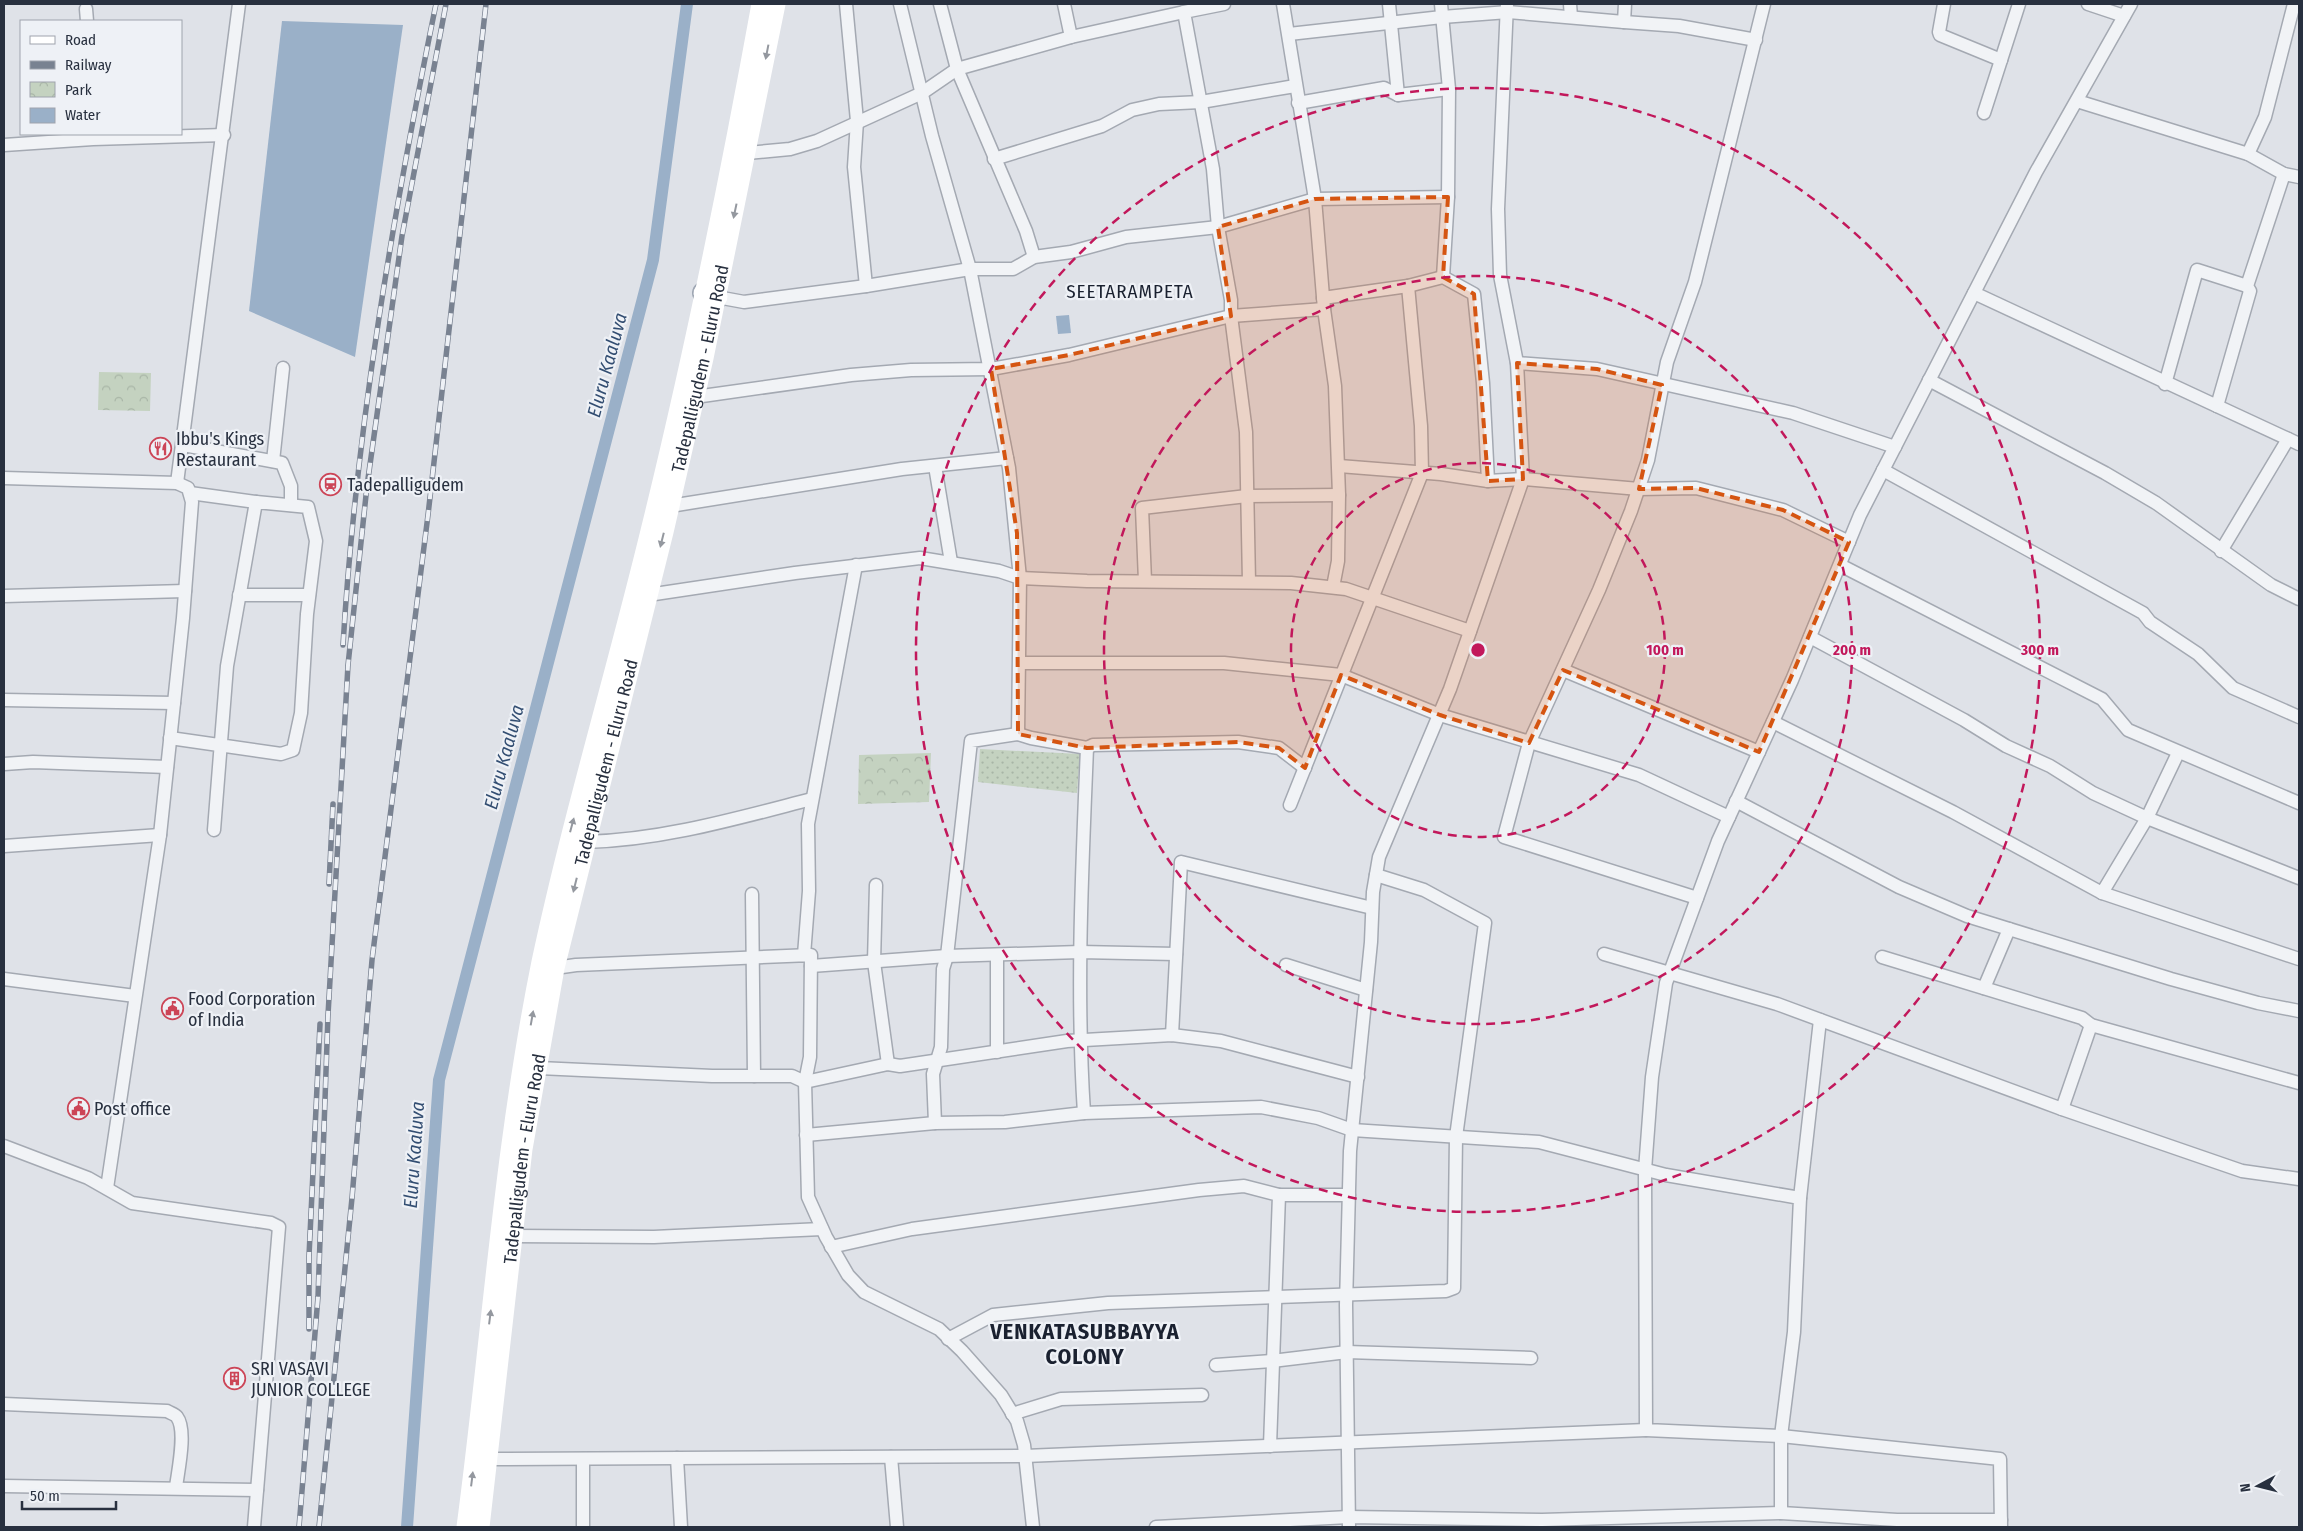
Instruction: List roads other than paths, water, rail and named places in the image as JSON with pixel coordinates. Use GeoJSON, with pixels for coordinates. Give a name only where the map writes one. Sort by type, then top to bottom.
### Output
{"type":"FeatureCollection","features":[{"type":"Feature","properties":{"kind":"main road","name":"Tadepalligudem - Eluru Road"},"geometry":{"type":"LineString","coordinates":[[480,1527],[515,1236],[523,1149],[539,1068],[554,968],[670,506],[695,397],[710,295],[761,4]]}},
{"type":"Feature","properties":{"kind":"main road","name":"Tadepalligudem - Eluru Road"},"geometry":{"type":"LineString","coordinates":[[466,1527],[510,1147],[541,965],[569,836],[651,529],[747,154],[776,4]]}},
{"type":"Feature","properties":{"kind":"street"},"geometry":{"type":"LineString","coordinates":[[177,484],[224,135],[239,4]]}},
{"type":"Feature","properties":{"kind":"street"},"geometry":{"type":"LineString","coordinates":[[846,4],[857,121],[854,167],[866,286]]}},
{"type":"Feature","properties":{"kind":"street"},"geometry":{"type":"LineString","coordinates":[[900,4],[932,136],[970,269],[991,368],[1007,458],[1020,578],[1018,734]]}},
{"type":"Feature","properties":{"kind":"street"},"geometry":{"type":"LineString","coordinates":[[940,4],[957,68],[1026,231],[1034,257]]}},
{"type":"Feature","properties":{"kind":"street"},"geometry":{"type":"LineString","coordinates":[[1064,4],[1071,37]]}},
{"type":"Feature","properties":{"kind":"street"},"geometry":{"type":"LineString","coordinates":[[747,154],[790,149],[817,141],[857,121],[922,93],[957,68],[1071,37],[1224,4]]}},
{"type":"Feature","properties":{"kind":"street"},"geometry":{"type":"LineString","coordinates":[[1283,4],[1315,199],[1324,304],[1335,386],[1339,495],[1338,562],[1333,587]]}},
{"type":"Feature","properties":{"kind":"street"},"geometry":{"type":"LineString","coordinates":[[1389,4],[1398,95]]}},
{"type":"Feature","properties":{"kind":"street"},"geometry":{"type":"LineString","coordinates":[[1570,4],[1571,17]]}},
{"type":"Feature","properties":{"kind":"street"},"geometry":{"type":"LineString","coordinates":[[1624,22],[1625,4]]}},
{"type":"Feature","properties":{"kind":"street"},"geometry":{"type":"LineString","coordinates":[[1697,898],[1504,837],[1530,743],[1599,590],[1648,460],[1667,362],[1695,282],[1764,4]]}},
{"type":"Feature","properties":{"kind":"street"},"geometry":{"type":"LineString","coordinates":[[1944,4],[1940,35],[2001,60]]}},
{"type":"Feature","properties":{"kind":"street"},"geometry":{"type":"LineString","coordinates":[[1984,112],[2019,4]]}},
{"type":"Feature","properties":{"kind":"street"},"geometry":{"type":"LineString","coordinates":[[2088,4],[2124,16]]}},
{"type":"Feature","properties":{"kind":"street"},"geometry":{"type":"LineString","coordinates":[[1646,1430],[1645,1170],[1652,1077],[1666,983],[1729,817],[1773,722],[1849,542],[1883,470],[2036,172],[2132,4]]}},
{"type":"Feature","properties":{"kind":"street"},"geometry":{"type":"LineString","coordinates":[[2248,154],[2265,117],[2294,4]]}},
{"type":"Feature","properties":{"kind":"street"},"geometry":{"type":"LineString","coordinates":[[1289,34],[1390,22],[1442,10],[1507,8],[1571,17],[1678,26],[1756,40]]}},
{"type":"Feature","properties":{"kind":"street"},"geometry":{"type":"LineString","coordinates":[[1349,1522],[1346,1294],[1349,1196],[1352,1130],[1372,908],[1379,856],[1440,715],[1523,480],[1517,363],[1500,275],[1498,209],[1507,8]]}},
{"type":"Feature","properties":{"kind":"street"},"geometry":{"type":"LineString","coordinates":[[1442,10],[1449,89],[1448,196],[1443,277]]}},
{"type":"Feature","properties":{"kind":"street"},"geometry":{"type":"LineString","coordinates":[[1184,12],[1213,169],[1218,227],[1231,300],[1231,316],[1246,432],[1250,582]]}},
{"type":"Feature","properties":{"kind":"street"},"geometry":{"type":"LineString","coordinates":[[994,159],[1102,126],[1132,110],[1160,104],[1200,102],[1295,86]]}},
{"type":"Feature","properties":{"kind":"street"},"geometry":{"type":"LineString","coordinates":[[1298,103],[1384,88],[1398,95],[1449,89]]}},
{"type":"Feature","properties":{"kind":"street"},"geometry":{"type":"LineString","coordinates":[[2076,101],[2248,154],[2284,174],[2299,177]]}},
{"type":"Feature","properties":{"kind":"street"},"geometry":{"type":"LineString","coordinates":[[4,145],[92,136],[224,135]]}},
{"type":"Feature","properties":{"kind":"street"},"geometry":{"type":"LineString","coordinates":[[2247,286],[2284,174]]}},
{"type":"Feature","properties":{"kind":"street"},"geometry":{"type":"LineString","coordinates":[[710,295],[744,302],[866,286],[970,269],[1013,268],[1034,257],[1071,252],[1126,237],[1218,227],[1315,199],[1448,196]]}},
{"type":"Feature","properties":{"kind":"street"},"geometry":{"type":"LineString","coordinates":[[2165,384],[2197,270],[2247,286],[2250,291],[2217,406]]}},
{"type":"Feature","properties":{"kind":"street"},"geometry":{"type":"LineString","coordinates":[[695,397],[851,375],[911,370],[991,368],[1069,355],[1231,316],[1324,304],[1443,277],[1474,294],[1483,383],[1488,481]]}},
{"type":"Feature","properties":{"kind":"street"},"geometry":{"type":"LineString","coordinates":[[1290,806],[1422,473],[1422,426],[1408,286]]}},
{"type":"Feature","properties":{"kind":"street"},"geometry":{"type":"LineString","coordinates":[[1974,292],[2165,384],[2293,441],[2221,551]]}},
{"type":"Feature","properties":{"kind":"street"},"geometry":{"type":"LineString","coordinates":[[1517,363],[1597,369],[1793,413],[1895,447]]}},
{"type":"Feature","properties":{"kind":"street"},"geometry":{"type":"LineString","coordinates":[[273,461],[283,368]]}},
{"type":"Feature","properties":{"kind":"street"},"geometry":{"type":"LineString","coordinates":[[1929,380],[2105,473],[2156,503],[2271,585],[2299,599]]}},
{"type":"Feature","properties":{"kind":"street"},"geometry":{"type":"LineString","coordinates":[[182,445],[282,463],[291,486],[291,505]]}},
{"type":"Feature","properties":{"kind":"street"},"geometry":{"type":"LineString","coordinates":[[670,506],[935,466],[1007,458]]}},
{"type":"Feature","properties":{"kind":"street"},"geometry":{"type":"LineString","coordinates":[[935,466],[951,562]]}},
{"type":"Feature","properties":{"kind":"street"},"geometry":{"type":"LineString","coordinates":[[1339,466],[1488,481],[1523,480],[1638,489],[1696,488],[1783,510],[1849,542]]}},
{"type":"Feature","properties":{"kind":"street"},"geometry":{"type":"LineString","coordinates":[[1883,470],[2143,613],[2150,622],[2198,654],[2234,688],[2299,718]]}},
{"type":"Feature","properties":{"kind":"street"},"geometry":{"type":"LineString","coordinates":[[4,478],[177,484],[188,488],[192,502],[186,591],[160,835],[107,1188]]}},
{"type":"Feature","properties":{"kind":"street"},"geometry":{"type":"LineString","coordinates":[[170,738],[281,754],[293,750],[301,713],[309,595],[316,536],[308,507],[190,493]]}},
{"type":"Feature","properties":{"kind":"street"},"geometry":{"type":"LineString","coordinates":[[1145,581],[1142,508],[1247,496],[1339,495]]}},
{"type":"Feature","properties":{"kind":"street"},"geometry":{"type":"LineString","coordinates":[[214,830],[227,666],[256,502]]}},
{"type":"Feature","properties":{"kind":"street"},"geometry":{"type":"LineString","coordinates":[[648,595],[856,565],[920,558],[951,562],[1020,578],[1250,582],[1333,587],[1470,631]]}},
{"type":"Feature","properties":{"kind":"street"},"geometry":{"type":"LineString","coordinates":[[856,565],[808,824],[807,961],[810,1058],[805,1082],[808,1197],[822,1229],[848,1276],[864,1292],[939,1330],[988,1378],[1017,1421],[1025,1456],[1033,1527]]}},
{"type":"Feature","properties":{"kind":"street"},"geometry":{"type":"LineString","coordinates":[[1840,565],[2102,699],[2128,730],[2178,753],[2299,803]]}},
{"type":"Feature","properties":{"kind":"street"},"geometry":{"type":"LineString","coordinates":[[4,596],[186,591]]}},
{"type":"Feature","properties":{"kind":"street"},"geometry":{"type":"LineString","coordinates":[[239,595],[309,595]]}},
{"type":"Feature","properties":{"kind":"street"},"geometry":{"type":"LineString","coordinates":[[1810,637],[1964,720],[2006,746],[2050,766],[2093,793],[2147,818],[2299,878]]}},
{"type":"Feature","properties":{"kind":"street"},"geometry":{"type":"LineString","coordinates":[[1020,663],[1224,663],[1341,675],[1440,715],[1639,775],[1729,817]]}},
{"type":"Feature","properties":{"kind":"street"},"geometry":{"type":"LineString","coordinates":[[1563,670],[1759,752]]}},
{"type":"Feature","properties":{"kind":"street"},"geometry":{"type":"LineString","coordinates":[[4,700],[174,703]]}},
{"type":"Feature","properties":{"kind":"street"},"geometry":{"type":"LineString","coordinates":[[1773,722],[1953,812],[2102,893],[2299,959]]}},
{"type":"Feature","properties":{"kind":"street"},"geometry":{"type":"LineString","coordinates":[[936,1123],[933,1074],[935,1061],[941,1047],[943,969],[947,956],[971,741],[1018,734],[1087,748],[1093,745],[1238,742],[1279,748],[1305,768]]}},
{"type":"Feature","properties":{"kind":"street"},"geometry":{"type":"LineString","coordinates":[[1084,1113],[1080,1041],[1080,952],[1087,748]]}},
{"type":"Feature","properties":{"kind":"street"},"geometry":{"type":"LineString","coordinates":[[2102,893],[2147,818],[2178,753]]}},
{"type":"Feature","properties":{"kind":"street"},"geometry":{"type":"LineString","coordinates":[[4,764],[33,762],[167,767]]}},
{"type":"Feature","properties":{"kind":"street"},"geometry":{"type":"LineString","coordinates":[[585,842],[626,841],[681,831],[812,799]]}},
{"type":"Feature","properties":{"kind":"street"},"geometry":{"type":"LineString","coordinates":[[1736,801],[1899,887],[1967,916],[2170,979],[2258,1003],[2299,1011]]}},
{"type":"Feature","properties":{"kind":"street"},"geometry":{"type":"LineString","coordinates":[[4,846],[160,835]]}},
{"type":"Feature","properties":{"kind":"street"},"geometry":{"type":"LineString","coordinates":[[1172,1035],[1181,862],[1372,908]]}},
{"type":"Feature","properties":{"kind":"street"},"geometry":{"type":"LineString","coordinates":[[948,1338],[993,1315],[1108,1303],[1446,1291],[1454,1288],[1456,1137],[1485,923],[1424,890],[1376,875]]}},
{"type":"Feature","properties":{"kind":"street"},"geometry":{"type":"LineString","coordinates":[[876,885],[874,962],[888,1064]]}},
{"type":"Feature","properties":{"kind":"street"},"geometry":{"type":"LineString","coordinates":[[752,894],[754,1076]]}},
{"type":"Feature","properties":{"kind":"street"},"geometry":{"type":"LineString","coordinates":[[1984,988],[2009,929]]}},
{"type":"Feature","properties":{"kind":"street"},"geometry":{"type":"LineString","coordinates":[[554,968],[576,965],[753,958],[874,962],[947,956],[1080,952],[1176,954]]}},
{"type":"Feature","properties":{"kind":"street"},"geometry":{"type":"LineString","coordinates":[[1604,954],[1777,1004],[2062,1109],[2242,1171],[2299,1179]]}},
{"type":"Feature","properties":{"kind":"street"},"geometry":{"type":"LineString","coordinates":[[997,955],[998,1052]]}},
{"type":"Feature","properties":{"kind":"street"},"geometry":{"type":"LineString","coordinates":[[1882,957],[2082,1018],[2091,1025],[2299,1082]]}},
{"type":"Feature","properties":{"kind":"street"},"geometry":{"type":"LineString","coordinates":[[1286,965],[1366,990]]}},
{"type":"Feature","properties":{"kind":"street"},"geometry":{"type":"LineString","coordinates":[[4,979],[135,996]]}},
{"type":"Feature","properties":{"kind":"street"},"geometry":{"type":"LineString","coordinates":[[1781,1513],[1781,1436],[1794,1332],[1800,1198],[1820,1020]]}},
{"type":"Feature","properties":{"kind":"street"},"geometry":{"type":"LineString","coordinates":[[2062,1109],[2091,1025]]}},
{"type":"Feature","properties":{"kind":"street"},"geometry":{"type":"LineString","coordinates":[[539,1068],[712,1076],[792,1076],[805,1082],[888,1064],[900,1066],[1080,1041],[1172,1035],[1221,1041],[1358,1077]]}},
{"type":"Feature","properties":{"kind":"street"},"geometry":{"type":"LineString","coordinates":[[806,1135],[936,1123],[1005,1122],[1084,1113],[1261,1107],[1318,1118],[1352,1130],[1539,1142],[1645,1170],[1800,1198]]}},
{"type":"Feature","properties":{"kind":"street"},"geometry":{"type":"LineString","coordinates":[[4,1146],[88,1178],[132,1203],[271,1223],[279,1226],[254,1527]]}},
{"type":"Feature","properties":{"kind":"street"},"geometry":{"type":"LineString","coordinates":[[832,1247],[912,1229],[1199,1190],[1244,1186],[1280,1195],[1349,1196]]}},
{"type":"Feature","properties":{"kind":"street"},"geometry":{"type":"LineString","coordinates":[[1270,1446],[1280,1195]]}},
{"type":"Feature","properties":{"kind":"street"},"geometry":{"type":"LineString","coordinates":[[515,1236],[654,1237],[822,1229]]}},
{"type":"Feature","properties":{"kind":"street"},"geometry":{"type":"LineString","coordinates":[[1216,1365],[1272,1361],[1346,1352],[1531,1358]]}},
{"type":"Feature","properties":{"kind":"street"},"geometry":{"type":"LineString","coordinates":[[1012,1414],[1061,1399],[1202,1396]]}},
{"type":"Feature","properties":{"kind":"street"},"geometry":{"type":"LineString","coordinates":[[4,1404],[167,1411],[176,1416],[180,1424],[180,1451],[176,1488]]}},
{"type":"Feature","properties":{"kind":"street"},"geometry":{"type":"LineString","coordinates":[[488,1459],[1025,1456],[1646,1430],[1781,1436],[2000,1460],[2001,1523],[1897,1520],[1781,1513],[1542,1520],[1156,1527]]}},
{"type":"Feature","properties":{"kind":"street"},"geometry":{"type":"LineString","coordinates":[[891,1457],[898,1527]]}},
{"type":"Feature","properties":{"kind":"street"},"geometry":{"type":"LineString","coordinates":[[677,1458],[681,1527]]}},
{"type":"Feature","properties":{"kind":"street"},"geometry":{"type":"LineString","coordinates":[[583,1459],[583,1527]]}},
{"type":"Feature","properties":{"kind":"street"},"geometry":{"type":"LineString","coordinates":[[4,1486],[257,1490]]}},
{"type":"Feature","properties":{"kind":"water"},"geometry":{"type":"Polygon","coordinates":[[[282,21],[403,25],[355,357],[249,311],[282,21]]]}},
{"type":"Feature","properties":{"kind":"water"},"geometry":{"type":"Polygon","coordinates":[[[1069,315],[1071,333],[1058,334],[1056,316],[1069,315]]]}},
{"type":"Feature","properties":{"kind":"waterway","name":"Eluru Kaaluva"},"geometry":{"type":"LineString","coordinates":[[407,1527],[439,1080],[653,260],[687,4]]}},
{"type":"Feature","properties":{"kind":"railway"},"geometry":{"type":"LineString","coordinates":[[343,645],[357,483],[378,323],[405,163],[436,4]]}},
{"type":"Feature","properties":{"kind":"railway"},"geometry":{"type":"LineString","coordinates":[[299,1527],[318,1297],[328,1015],[348,665],[367,486],[402,236],[446,4]]}},
{"type":"Feature","properties":{"kind":"railway"},"geometry":{"type":"LineString","coordinates":[[319,1527],[352,1198],[372,960],[428,515],[486,4]]}},
{"type":"Feature","properties":{"kind":"railway"},"geometry":{"type":"LineString","coordinates":[[329,884],[333,804]]}},
{"type":"Feature","properties":{"kind":"railway"},"geometry":{"type":"LineString","coordinates":[[309,1329],[309,1256],[320,1024]]}},
{"type":"Feature","properties":{"kind":"place","name":"Ibbu's Kings Restaurant"},"geometry":{"type":"Point","coordinates":[160,449]}},
{"type":"Feature","properties":{"kind":"place","name":"Tadepalligudem"},"geometry":{"type":"Point","coordinates":[331,485]}},
{"type":"Feature","properties":{"kind":"place","name":"Food Corporation of India"},"geometry":{"type":"Point","coordinates":[172,1009]}},
{"type":"Feature","properties":{"kind":"place","name":"Post office"},"geometry":{"type":"Point","coordinates":[78,1109]}},
{"type":"Feature","properties":{"kind":"place","name":"SRI VASAVI JUNIOR COLLEGE"},"geometry":{"type":"Point","coordinates":[235,1379]}},
{"type":"Feature","properties":{"kind":"district","name":"SEETARAMPETA"},"geometry":{"type":"Point","coordinates":[1130,291]}},
{"type":"Feature","properties":{"kind":"district","name":"VENKATASUBBAYYA COLONY"},"geometry":{"type":"Point","coordinates":[1085,1344]}}]}
